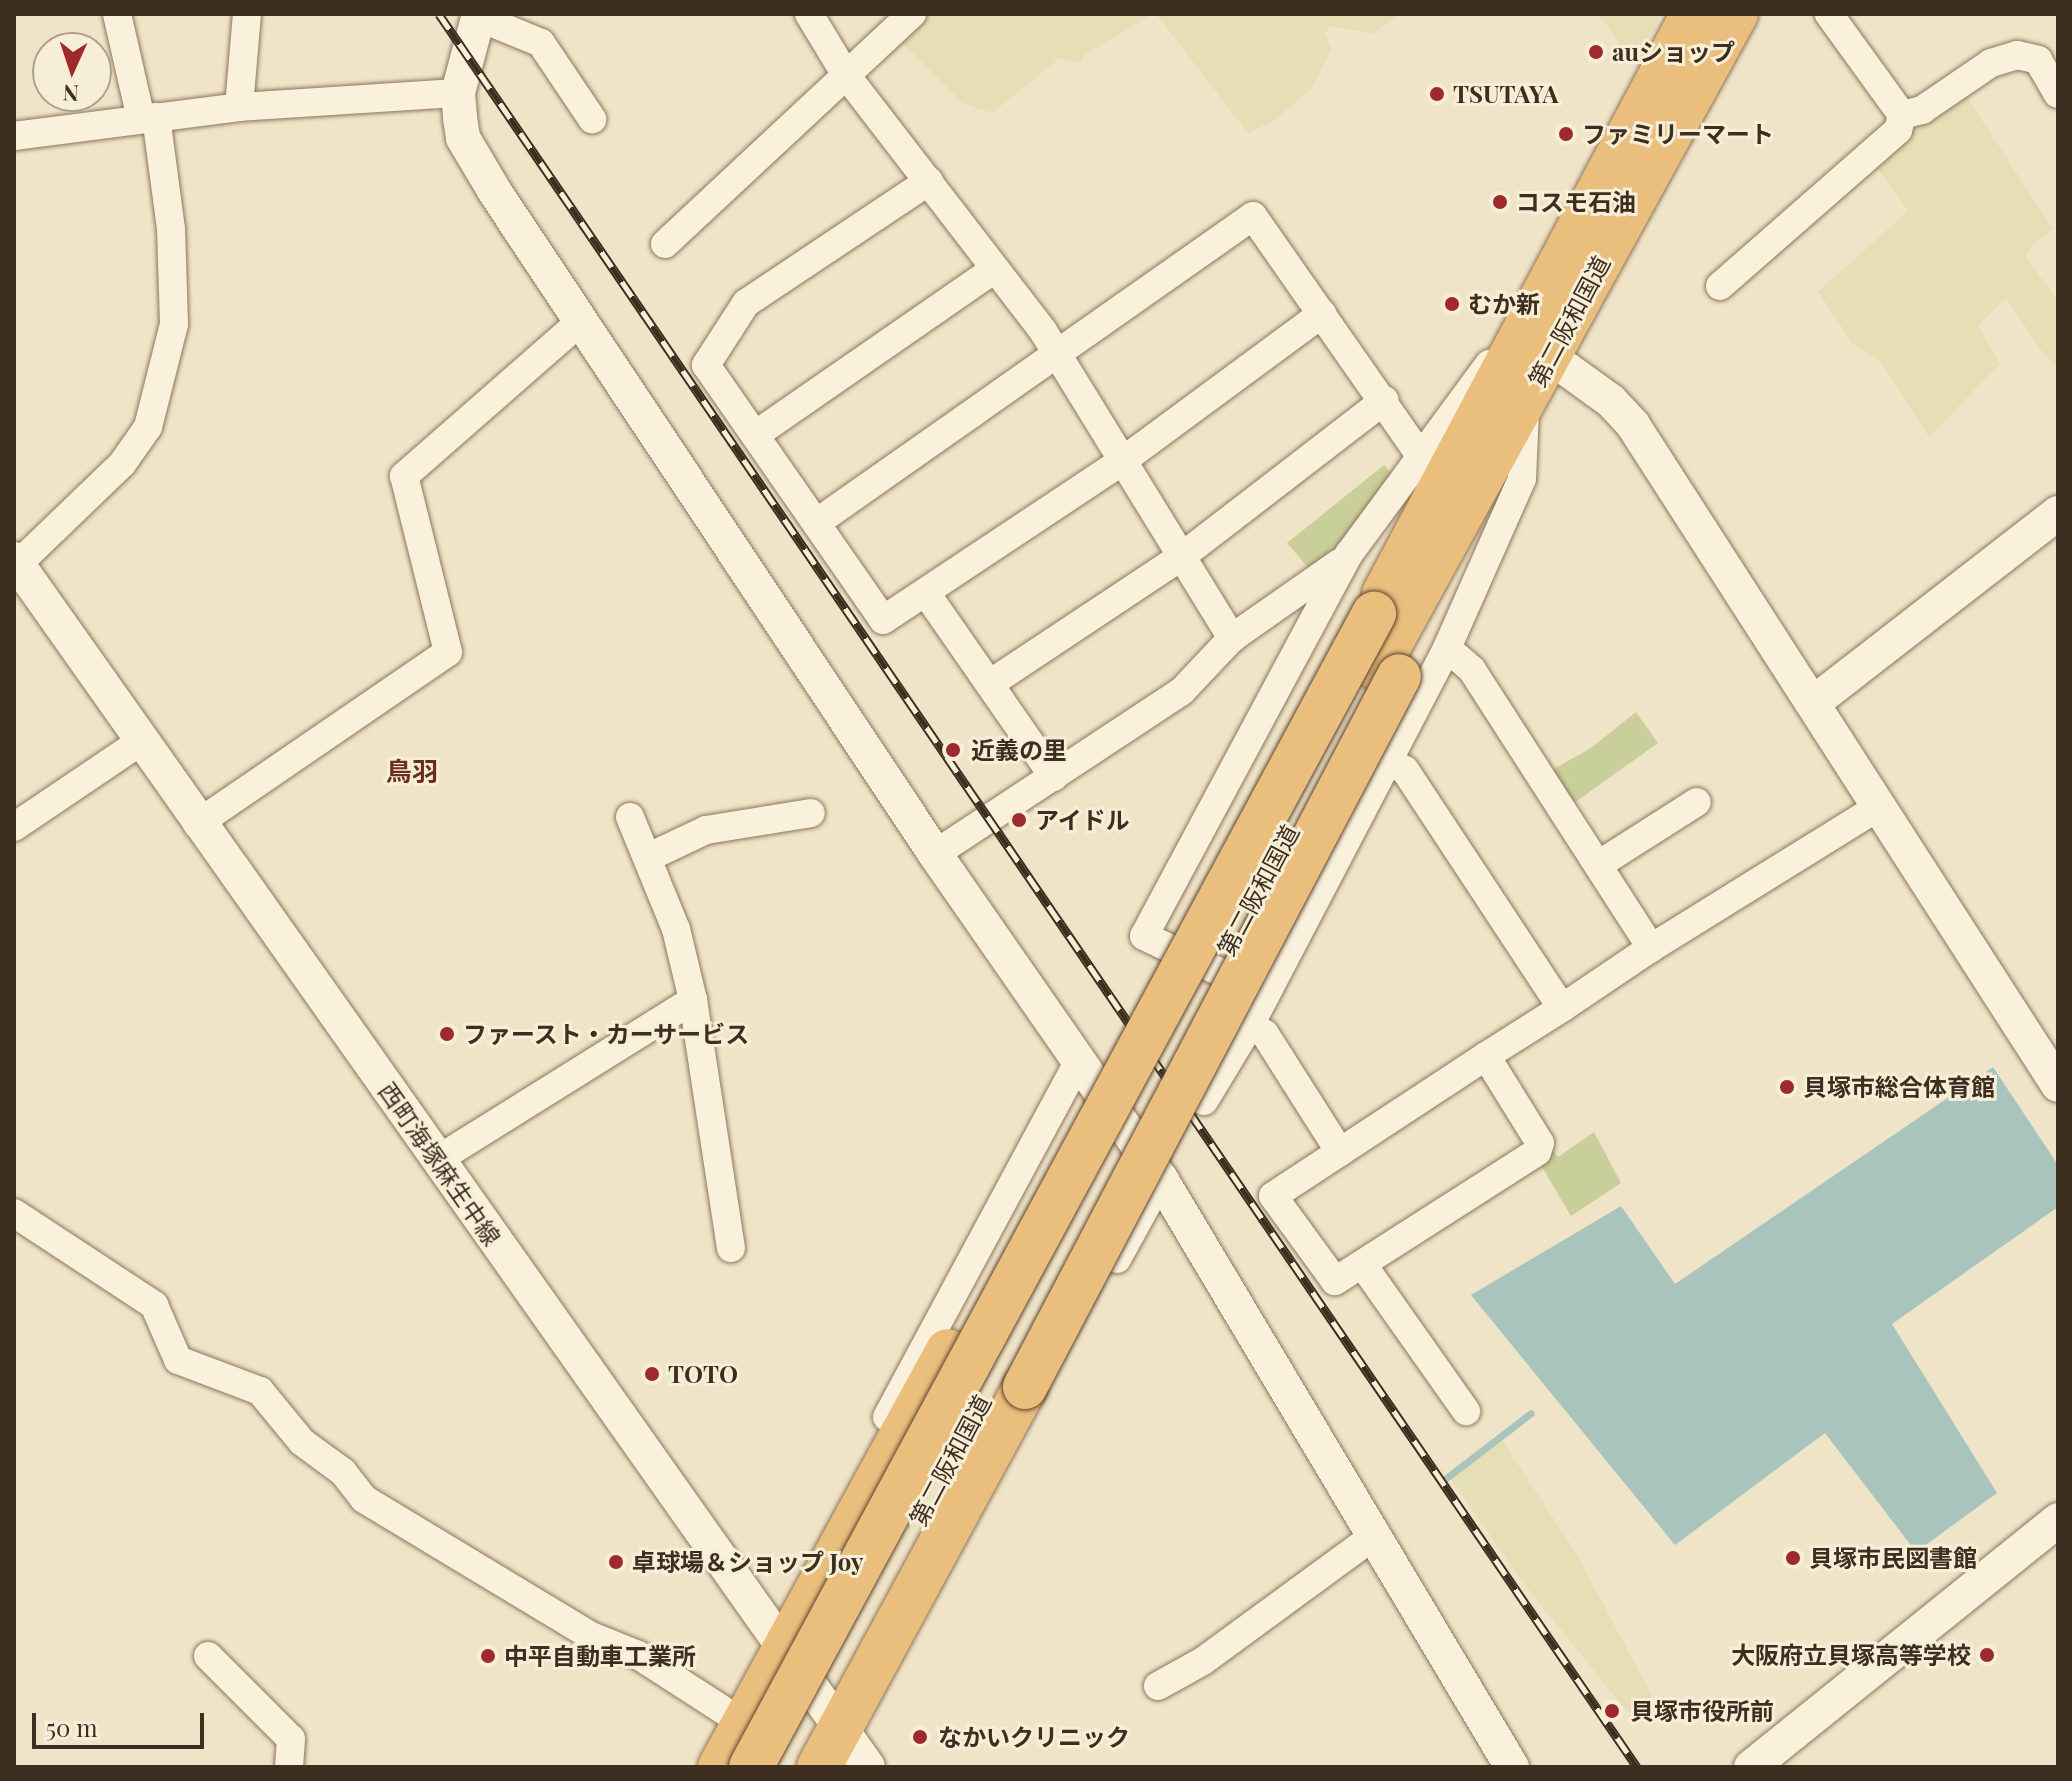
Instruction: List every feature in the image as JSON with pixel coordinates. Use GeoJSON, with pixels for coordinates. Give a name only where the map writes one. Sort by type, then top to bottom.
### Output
{"type":"FeatureCollection","features":[{"type":"Feature","properties":{"kind":"highway","name":"第二阪和国道"},"geometry":{"type":"LineString","coordinates":[[784,1767],[1388,672],[1423,586],[1525,402],[1533,352],[1693,14]]}},
{"type":"Feature","properties":{"kind":"highway","name":"第二阪和国道"},"geometry":{"type":"LineString","coordinates":[[751,1767],[1366,609],[1430,471],[1533,352],[1736,14]]}},
{"type":"Feature","properties":{"kind":"highway"},"geometry":{"type":"LineString","coordinates":[[720,1767],[948,1351],[1366,609]]}},
{"type":"Feature","properties":{"kind":"highway"},"geometry":{"type":"LineString","coordinates":[[819,1767],[884,1654],[1025,1387],[1388,672]]}},
{"type":"Feature","properties":{"kind":"street"},"geometry":{"type":"LineString","coordinates":[[16,562],[122,464],[148,427],[174,324],[171,229],[148,118],[117,14]]}},
{"type":"Feature","properties":{"kind":"street"},"geometry":{"type":"LineString","coordinates":[[239,107],[247,14]]}},
{"type":"Feature","properties":{"kind":"street"},"geometry":{"type":"LineString","coordinates":[[809,14],[846,75],[1043,331],[1054,356],[1232,638]]}},
{"type":"Feature","properties":{"kind":"street"},"geometry":{"type":"LineString","coordinates":[[665,244],[912,14]]}},
{"type":"Feature","properties":{"kind":"street"},"geometry":{"type":"LineString","coordinates":[[1829,14],[1902,115]]}},
{"type":"Feature","properties":{"kind":"street"},"geometry":{"type":"LineString","coordinates":[[592,119],[580,83],[541,43],[478,16],[458,93],[463,138],[579,323],[935,854],[1161,1179],[1512,1767]]}},
{"type":"Feature","properties":{"kind":"street"},"geometry":{"type":"LineString","coordinates":[[1902,115],[1922,110],[1991,63],[2017,55],[2038,60],[2058,94]]}},
{"type":"Feature","properties":{"kind":"street"},"geometry":{"type":"LineString","coordinates":[[14,136],[239,107],[458,93]]}},
{"type":"Feature","properties":{"kind":"street"},"geometry":{"type":"LineString","coordinates":[[1720,286],[1898,130],[1902,115]]}},
{"type":"Feature","properties":{"kind":"street"},"geometry":{"type":"LineString","coordinates":[[929,181],[746,303],[706,365],[883,620],[1121,462],[1322,314]]}},
{"type":"Feature","properties":{"kind":"street"},"geometry":{"type":"LineString","coordinates":[[816,523],[1253,216],[1385,400],[1430,471],[1349,554],[1306,591],[1232,638],[1182,691],[935,854]]}},
{"type":"Feature","properties":{"kind":"street"},"geometry":{"type":"LineString","coordinates":[[755,435],[995,269]]}},
{"type":"Feature","properties":{"kind":"street"},"geometry":{"type":"LineString","coordinates":[[197,824],[448,652],[404,476],[579,323]]}},
{"type":"Feature","properties":{"kind":"street"},"geometry":{"type":"LineString","coordinates":[[1533,352],[1611,401],[1633,425],[2058,1085]]}},
{"type":"Feature","properties":{"kind":"street"},"geometry":{"type":"LineString","coordinates":[[991,683],[1181,557],[1385,400]]}},
{"type":"Feature","properties":{"kind":"street"},"geometry":{"type":"LineString","coordinates":[[1204,1101],[1250,1025],[1447,648],[1522,479],[1525,402]]}},
{"type":"Feature","properties":{"kind":"street"},"geometry":{"type":"LineString","coordinates":[[1813,703],[2058,513]]}},
{"type":"Feature","properties":{"kind":"street"},"geometry":{"type":"LineString","coordinates":[[1266,994],[1144,936],[1349,554]]}},
{"type":"Feature","properties":{"kind":"street","name":"西町海塚麻生中線"},"geometry":{"type":"LineString","coordinates":[[16,562],[197,824],[868,1767]]}},
{"type":"Feature","properties":{"kind":"street"},"geometry":{"type":"LineString","coordinates":[[926,593],[1054,777]]}},
{"type":"Feature","properties":{"kind":"street"},"geometry":{"type":"LineString","coordinates":[[1447,648],[1472,670],[1651,948]]}},
{"type":"Feature","properties":{"kind":"street"},"geometry":{"type":"LineString","coordinates":[[14,827],[140,742]]}},
{"type":"Feature","properties":{"kind":"street"},"geometry":{"type":"LineString","coordinates":[[1386,760],[1405,770],[1562,1008]]}},
{"type":"Feature","properties":{"kind":"street"},"geometry":{"type":"LineString","coordinates":[[1598,865],[1697,802]]}},
{"type":"Feature","properties":{"kind":"street"},"geometry":{"type":"LineString","coordinates":[[1486,1056],[1540,1143],[1537,1152],[1335,1281],[1273,1196],[1486,1056],[1562,1008],[1651,948],[1878,807]]}},
{"type":"Feature","properties":{"kind":"street"},"geometry":{"type":"LineString","coordinates":[[647,858],[706,830],[811,813]]}},
{"type":"Feature","properties":{"kind":"street"},"geometry":{"type":"LineString","coordinates":[[630,817],[676,929],[693,1000],[731,1248]]}},
{"type":"Feature","properties":{"kind":"street"},"geometry":{"type":"LineString","coordinates":[[437,1160],[693,1000]]}},
{"type":"Feature","properties":{"kind":"street"},"geometry":{"type":"LineString","coordinates":[[1250,1025],[1265,1034],[1340,1152]]}},
{"type":"Feature","properties":{"kind":"street"},"geometry":{"type":"LineString","coordinates":[[815,1592],[814,1553],[1079,1060]]}},
{"type":"Feature","properties":{"kind":"street"},"geometry":{"type":"LineString","coordinates":[[884,1654],[914,1625],[1161,1179]]}},
{"type":"Feature","properties":{"kind":"street"},"geometry":{"type":"LineString","coordinates":[[14,1213],[154,1305],[178,1360],[260,1391],[302,1442],[343,1472],[364,1499],[591,1636],[638,1655],[743,1723]]}},
{"type":"Feature","properties":{"kind":"street"},"geometry":{"type":"LineString","coordinates":[[1363,1265],[1466,1411]]}},
{"type":"Feature","properties":{"kind":"street"},"geometry":{"type":"LineString","coordinates":[[1751,1767],[2058,1520]]}},
{"type":"Feature","properties":{"kind":"street"},"geometry":{"type":"LineString","coordinates":[[1158,1686],[1203,1661],[1374,1536]]}},
{"type":"Feature","properties":{"kind":"street"},"geometry":{"type":"LineString","coordinates":[[208,1656],[291,1739],[289,1767]]}},
{"type":"Feature","properties":{"kind":"shaded area"},"geometry":{"type":"Polygon","coordinates":[[[908,14],[1152,14],[1084,55],[1080,63],[1060,58],[992,113],[962,103],[898,39],[908,14]]]}},
{"type":"Feature","properties":{"kind":"shaded area"},"geometry":{"type":"Polygon","coordinates":[[[1156,14],[1400,14],[1373,34],[1331,26],[1325,33],[1331,49],[1312,88],[1274,121],[1248,133],[1156,14]]]}},
{"type":"Feature","properties":{"kind":"shaded area"},"geometry":{"type":"Polygon","coordinates":[[[1598,14],[1662,14],[1634,63],[1598,14]]]}},
{"type":"Feature","properties":{"kind":"shaded area"},"geometry":{"type":"Polygon","coordinates":[[[1966,96],[2053,229],[2033,244],[2026,257],[2058,301],[2058,366],[2045,356],[2006,298],[1978,325],[2000,364],[1929,437],[1881,362],[1853,344],[1818,292],[1908,211],[1874,163],[1912,122],[1966,96]]]}},
{"type":"Feature","properties":{"kind":"shaded area"},"geometry":{"type":"Polygon","coordinates":[[[1500,1437],[1576,1553],[1652,1696],[1628,1713],[1522,1581],[1450,1478],[1500,1437]]]}},
{"type":"Feature","properties":{"kind":"green space"},"geometry":{"type":"Polygon","coordinates":[[[1384,465],[1396,480],[1317,578],[1287,543],[1384,465]]]}},
{"type":"Feature","properties":{"kind":"green space"},"geometry":{"type":"Polygon","coordinates":[[[1636,712],[1658,743],[1567,808],[1543,775],[1591,748],[1636,712]]]}},
{"type":"Feature","properties":{"kind":"green space"},"geometry":{"type":"Polygon","coordinates":[[[1594,1132],[1621,1183],[1571,1216],[1539,1162],[1554,1151],[1558,1157],[1594,1132]]]}},
{"type":"Feature","properties":{"kind":"water"},"geometry":{"type":"Polygon","coordinates":[[[1993,1067],[2058,1165],[2058,1207],[1892,1324],[1997,1493],[1916,1552],[1825,1433],[1675,1545],[1471,1295],[1621,1206],[1675,1284],[1993,1067]]]}},
{"type":"Feature","properties":{"kind":"waterway"},"geometry":{"type":"LineString","coordinates":[[1445,1479],[1531,1413]]}},
{"type":"Feature","properties":{"kind":"railway"},"geometry":{"type":"LineString","coordinates":[[439,14],[1637,1767]]}},
{"type":"Feature","properties":{"kind":"place","name":"auショップ"},"geometry":{"type":"Point","coordinates":[1596,52]}},
{"type":"Feature","properties":{"kind":"place","name":"TSUTAYA"},"geometry":{"type":"Point","coordinates":[1437,94]}},
{"type":"Feature","properties":{"kind":"place","name":"ファミリーマート"},"geometry":{"type":"Point","coordinates":[1566,134]}},
{"type":"Feature","properties":{"kind":"place","name":"コスモ石油"},"geometry":{"type":"Point","coordinates":[1500,202]}},
{"type":"Feature","properties":{"kind":"place","name":"むか新"},"geometry":{"type":"Point","coordinates":[1452,304]}},
{"type":"Feature","properties":{"kind":"place","name":"近義の里"},"geometry":{"type":"Point","coordinates":[953,750]}},
{"type":"Feature","properties":{"kind":"place","name":"アイドル"},"geometry":{"type":"Point","coordinates":[1019,820]}},
{"type":"Feature","properties":{"kind":"place","name":"ファースト・カーサービス"},"geometry":{"type":"Point","coordinates":[447,1034]}},
{"type":"Feature","properties":{"kind":"place","name":"貝塚市総合体育館"},"geometry":{"type":"Point","coordinates":[1787,1087]}},
{"type":"Feature","properties":{"kind":"place","name":"TOTO"},"geometry":{"type":"Point","coordinates":[652,1374]}},
{"type":"Feature","properties":{"kind":"place","name":"貝塚市民図書館"},"geometry":{"type":"Point","coordinates":[1793,1558]}},
{"type":"Feature","properties":{"kind":"place","name":"卓球場＆ショップ Joy"},"geometry":{"type":"Point","coordinates":[616,1562]}},
{"type":"Feature","properties":{"kind":"place","name":"大阪府立貝塚高等学校"},"geometry":{"type":"Point","coordinates":[1987,1655]}},
{"type":"Feature","properties":{"kind":"place","name":"中平自動車工業所"},"geometry":{"type":"Point","coordinates":[488,1656]}},
{"type":"Feature","properties":{"kind":"place","name":"貝塚市役所前"},"geometry":{"type":"Point","coordinates":[1612,1711]}},
{"type":"Feature","properties":{"kind":"place","name":"なかいクリニック"},"geometry":{"type":"Point","coordinates":[920,1737]}},
{"type":"Feature","properties":{"kind":"district","name":"鳥羽"},"geometry":{"type":"Point","coordinates":[412,771]}}]}
